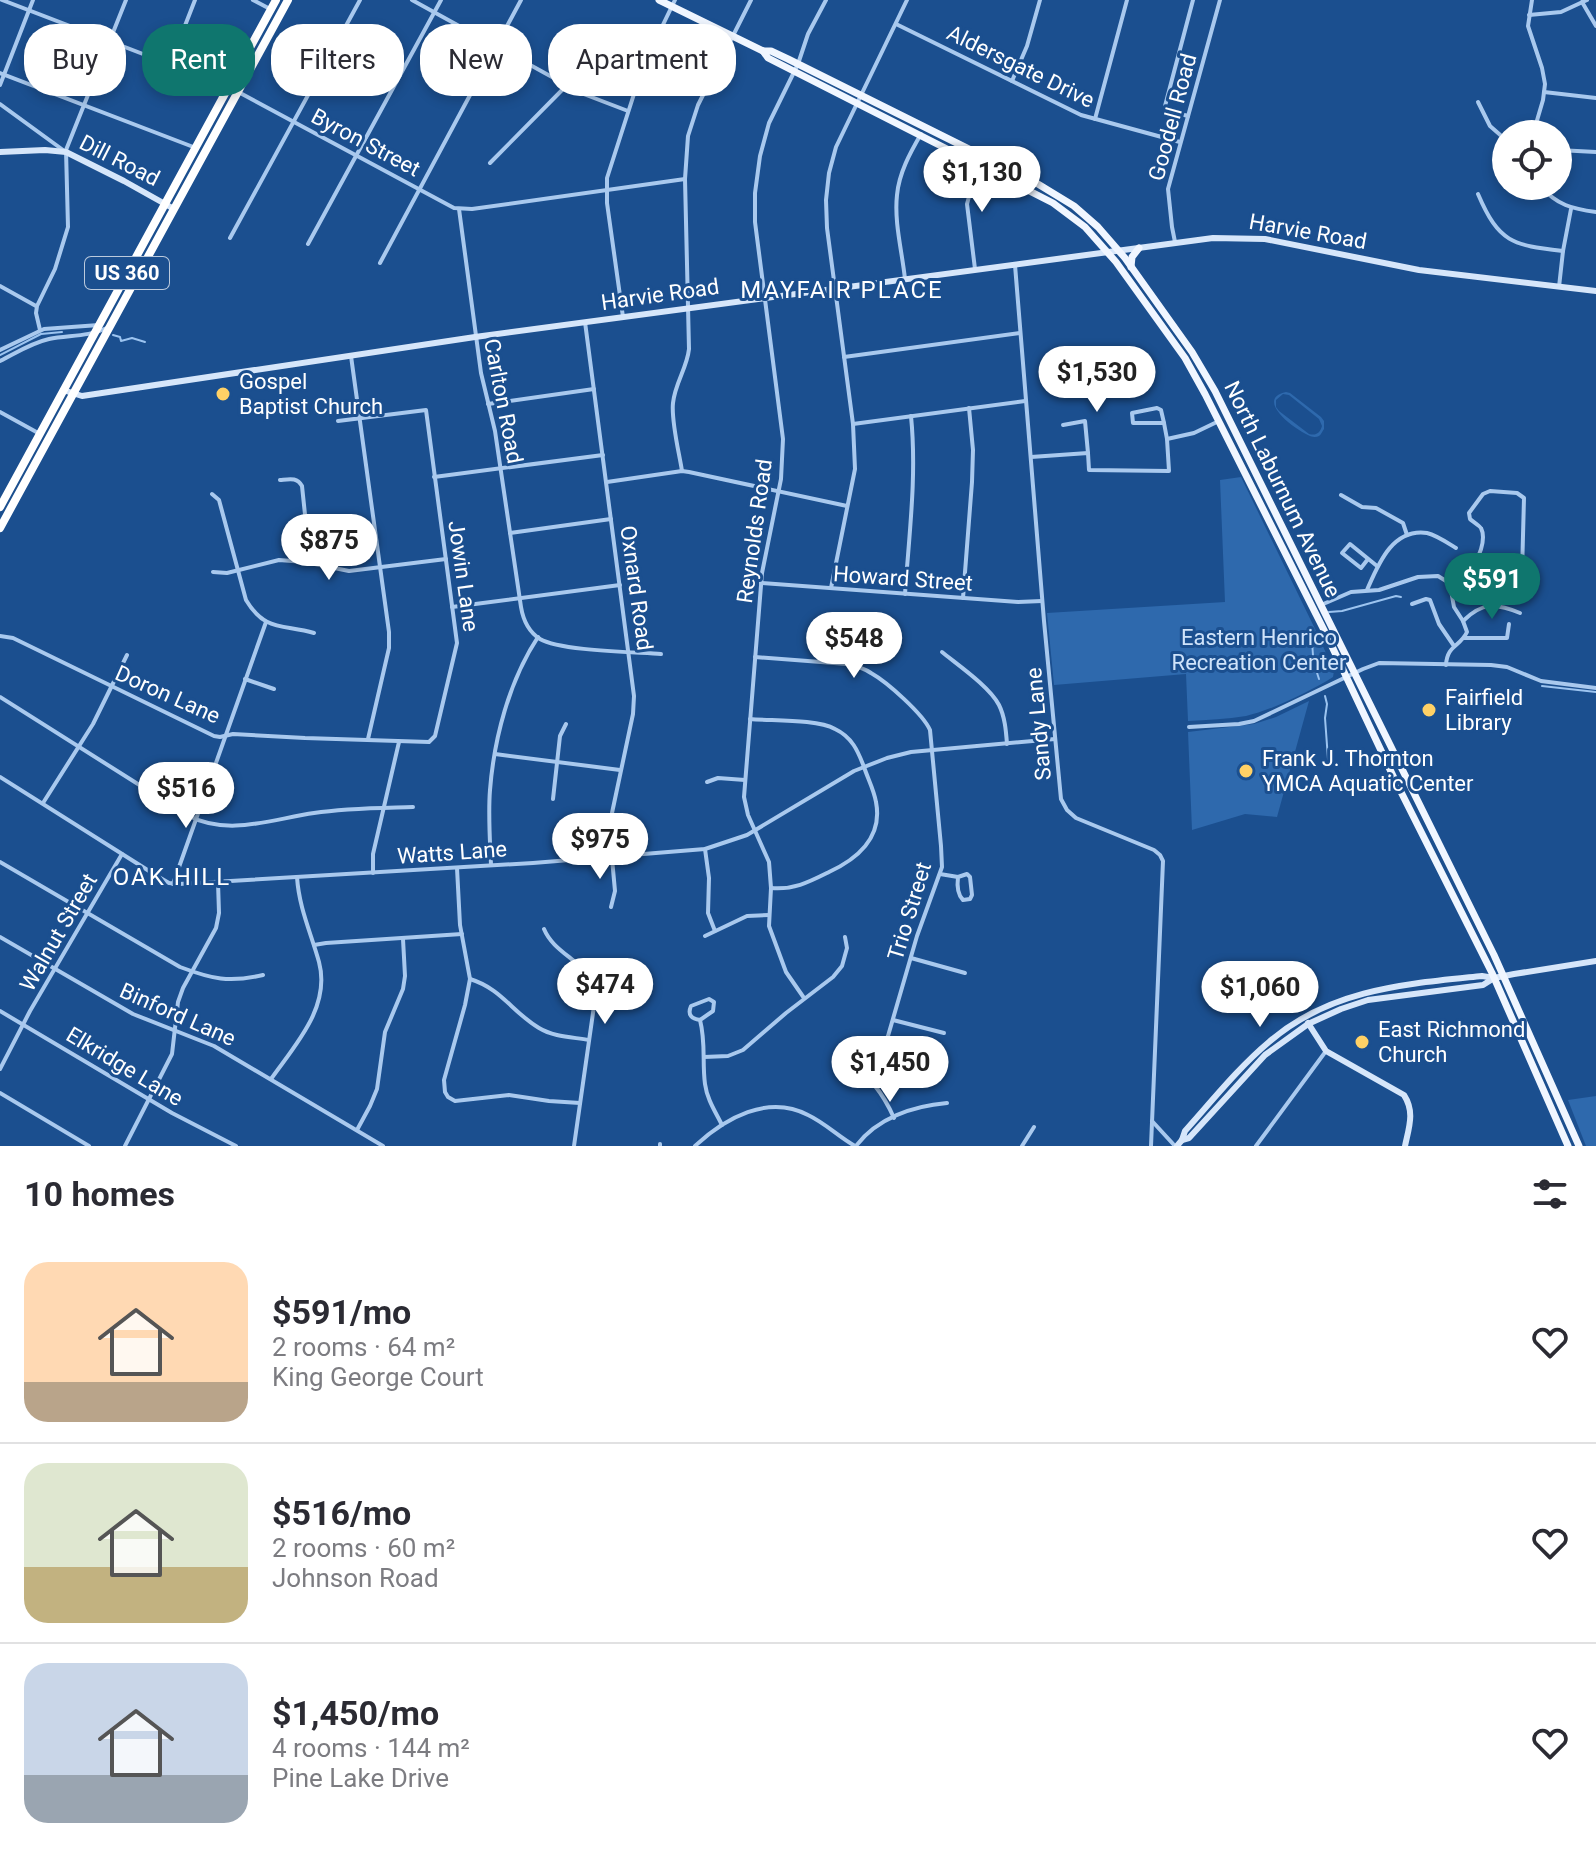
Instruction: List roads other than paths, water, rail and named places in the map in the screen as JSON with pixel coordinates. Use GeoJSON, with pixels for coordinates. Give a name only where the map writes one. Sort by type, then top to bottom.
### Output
{"type":"FeatureCollection","features":[{"type":"Feature","properties":{"kind":"highway","name":"US 360"},"geometry":{"type":"LineString","coordinates":[[255,43],[276,0]]}},
{"type":"Feature","properties":{"kind":"highway","name":"US 360"},"geometry":{"type":"LineString","coordinates":[[255,54],[288,0]]}},
{"type":"Feature","properties":{"kind":"highway","name":"US 360"},"geometry":{"type":"LineString","coordinates":[[0,528],[63,390],[195,148],[228,96]]}},
{"type":"Feature","properties":{"kind":"highway","name":"US 360"},"geometry":{"type":"LineString","coordinates":[[0,507],[73,395],[205,152],[230,96]]}},
{"type":"Feature","properties":{"kind":"main road"},"geometry":{"type":"LineString","coordinates":[[659,0],[673,3],[711,24]]}},
{"type":"Feature","properties":{"kind":"main road"},"geometry":{"type":"LineString","coordinates":[[736,38],[765,55],[771,51],[796,68],[922,131]]}},
{"type":"Feature","properties":{"kind":"main road","name":"North Laburnum Avenue"},"geometry":{"type":"LineString","coordinates":[[922,131],[1033,181],[1066,200],[1098,227],[1131,267],[1202,368],[1504,976],[1579,1146]]}},
{"type":"Feature","properties":{"kind":"main road","name":"North Laburnum Avenue"},"geometry":{"type":"LineString","coordinates":[[922,131],[1053,203],[1079,221],[1108,252],[1185,358],[1494,978],[1568,1146]]}},
{"type":"Feature","properties":{"kind":"main road"},"geometry":{"type":"LineString","coordinates":[[1131,267],[1132,257],[1139,248]]}},
{"type":"Feature","properties":{"kind":"street","name":"Byron Street"},"geometry":{"type":"LineString","coordinates":[[2,0],[64,24]]}},
{"type":"Feature","properties":{"kind":"street"},"geometry":{"type":"LineString","coordinates":[[0,85],[33,0]]}},
{"type":"Feature","properties":{"kind":"street"},"geometry":{"type":"LineString","coordinates":[[117,24],[126,0]]}},
{"type":"Feature","properties":{"kind":"street"},"geometry":{"type":"LineString","coordinates":[[186,24],[195,0]]}},
{"type":"Feature","properties":{"kind":"street"},"geometry":{"type":"LineString","coordinates":[[253,0],[280,15]]}},
{"type":"Feature","properties":{"kind":"street"},"geometry":{"type":"LineString","coordinates":[[230,238],[360,0]]}},
{"type":"Feature","properties":{"kind":"street"},"geometry":{"type":"LineString","coordinates":[[412,0],[456,24]]}},
{"type":"Feature","properties":{"kind":"street"},"geometry":{"type":"LineString","coordinates":[[308,244],[441,0]]}},
{"type":"Feature","properties":{"kind":"street"},"geometry":{"type":"LineString","coordinates":[[508,24],[521,0]]}},
{"type":"Feature","properties":{"kind":"street"},"geometry":{"type":"LineString","coordinates":[[736,28],[751,0]]}},
{"type":"Feature","properties":{"kind":"street","name":"Reynolds Road"},"geometry":{"type":"LineString","coordinates":[[804,998],[786,972],[769,926],[769,862],[748,815],[744,797],[761,583],[778,492],[783,439],[755,222],[755,193],[769,123],[826,0]]}},
{"type":"Feature","properties":{"kind":"street"},"geometry":{"type":"LineString","coordinates":[[831,588],[855,469],[853,424],[827,228],[829,173],[836,147],[907,0]]}},
{"type":"Feature","properties":{"kind":"street"},"geometry":{"type":"LineString","coordinates":[[1012,81],[1027,46],[1040,0]]}},
{"type":"Feature","properties":{"kind":"street"},"geometry":{"type":"LineString","coordinates":[[1095,119],[1127,0]]}},
{"type":"Feature","properties":{"kind":"street"},"geometry":{"type":"LineString","coordinates":[[1188,116],[1166,110],[1165,106],[1193,0]]}},
{"type":"Feature","properties":{"kind":"street","name":"Goodell Road"},"geometry":{"type":"LineString","coordinates":[[1175,242],[1168,189],[1220,0]]}},
{"type":"Feature","properties":{"kind":"street"},"geometry":{"type":"LineString","coordinates":[[1532,0],[1528,26],[1542,68],[1544,92],[1537,120]]}},
{"type":"Feature","properties":{"kind":"street"},"geometry":{"type":"LineString","coordinates":[[1529,15],[1561,12],[1585,1],[1596,26]]}},
{"type":"Feature","properties":{"kind":"street"},"geometry":{"type":"LineString","coordinates":[[623,317],[606,190],[608,175],[643,66],[673,3]]}},
{"type":"Feature","properties":{"kind":"street","name":"Aldersgate Drive"},"geometry":{"type":"LineString","coordinates":[[896,24],[1073,111],[1180,142]]}},
{"type":"Feature","properties":{"kind":"street"},"geometry":{"type":"LineString","coordinates":[[2,74],[205,152]]}},
{"type":"Feature","properties":{"kind":"street"},"geometry":{"type":"LineString","coordinates":[[1544,92],[1596,98]]}},
{"type":"Feature","properties":{"kind":"street"},"geometry":{"type":"LineString","coordinates":[[40,330],[37,306],[55,269],[68,227],[66,152],[89,96]]}},
{"type":"Feature","properties":{"kind":"street","name":"Byron Street"},"geometry":{"type":"LineString","coordinates":[[246,96],[459,209]]}},
{"type":"Feature","properties":{"kind":"street"},"geometry":{"type":"LineString","coordinates":[[380,263],[469,96]]}},
{"type":"Feature","properties":{"kind":"street"},"geometry":{"type":"LineString","coordinates":[[490,163],[556,96]]}},
{"type":"Feature","properties":{"kind":"street"},"geometry":{"type":"LineString","coordinates":[[589,96],[628,111]]}},
{"type":"Feature","properties":{"kind":"street"},"geometry":{"type":"LineString","coordinates":[[682,471],[673,403],[676,385],[688,356],[685,153],[702,96]]}},
{"type":"Feature","properties":{"kind":"street"},"geometry":{"type":"LineString","coordinates":[[1478,102],[1492,128]]}},
{"type":"Feature","properties":{"kind":"street"},"geometry":{"type":"LineString","coordinates":[[0,104],[66,152]]}},
{"type":"Feature","properties":{"kind":"street"},"geometry":{"type":"LineString","coordinates":[[905,279],[897,194],[902,172],[922,131]]}},
{"type":"Feature","properties":{"kind":"street"},"geometry":{"type":"LineString","coordinates":[[1572,151],[1596,152]]}},
{"type":"Feature","properties":{"kind":"street","name":"Dill Road"},"geometry":{"type":"LineString","coordinates":[[0,152],[66,152],[174,209]]}},
{"type":"Feature","properties":{"kind":"street"},"geometry":{"type":"LineString","coordinates":[[975,269],[967,204],[987,158]]}},
{"type":"Feature","properties":{"kind":"street"},"geometry":{"type":"LineString","coordinates":[[459,209],[685,179]]}},
{"type":"Feature","properties":{"kind":"street"},"geometry":{"type":"LineString","coordinates":[[1478,194],[1488,216],[1507,238],[1528,247],[1563,251]]}},
{"type":"Feature","properties":{"kind":"street"},"geometry":{"type":"LineString","coordinates":[[1556,200],[1571,209],[1596,212]]}},
{"type":"Feature","properties":{"kind":"street","name":"Carlton Road"},"geometry":{"type":"LineString","coordinates":[[459,209],[475,337],[502,468],[519,598],[525,622],[538,637]]}},
{"type":"Feature","properties":{"kind":"street"},"geometry":{"type":"LineString","coordinates":[[1559,287],[1571,209]]}},
{"type":"Feature","properties":{"kind":"street","name":"Harvie Road"},"geometry":{"type":"LineString","coordinates":[[73,395],[1015,263],[1233,237],[1265,239],[1419,270],[1596,291]]}},
{"type":"Feature","properties":{"kind":"street","name":"Sandy Lane"},"geometry":{"type":"LineString","coordinates":[[1015,263],[1060,792],[1067,810],[1076,818],[1154,850],[1163,861],[1151,1146]]}},
{"type":"Feature","properties":{"kind":"street"},"geometry":{"type":"LineString","coordinates":[[0,286],[37,306]]}},
{"type":"Feature","properties":{"kind":"street","name":"Oxnard Road"},"geometry":{"type":"LineString","coordinates":[[585,322],[634,701],[612,813],[615,891],[611,907]]}},
{"type":"Feature","properties":{"kind":"street"},"geometry":{"type":"LineString","coordinates":[[0,350],[40,330],[99,325],[109,327]]}},
{"type":"Feature","properties":{"kind":"street"},"geometry":{"type":"LineString","coordinates":[[0,361],[47,339],[94,334],[109,327]]}},
{"type":"Feature","properties":{"kind":"street"},"geometry":{"type":"LineString","coordinates":[[844,357],[1020,333]]}},
{"type":"Feature","properties":{"kind":"street"},"geometry":{"type":"LineString","coordinates":[[351,356],[390,642],[368,739]]}},
{"type":"Feature","properties":{"kind":"street"},"geometry":{"type":"LineString","coordinates":[[488,404],[594,389]]}},
{"type":"Feature","properties":{"kind":"street"},"geometry":{"type":"LineString","coordinates":[[63,390],[73,395]]}},
{"type":"Feature","properties":{"kind":"street"},"geometry":{"type":"LineString","coordinates":[[853,424],[1026,401]]}},
{"type":"Feature","properties":{"kind":"street"},"geometry":{"type":"LineString","coordinates":[[963,598],[972,482],[969,408]]}},
{"type":"Feature","properties":{"kind":"street"},"geometry":{"type":"LineString","coordinates":[[1063,425],[1085,421],[1089,470],[1169,471],[1167,439],[1164,423],[1160,409],[1131,414],[1134,424],[1164,423]]}},
{"type":"Feature","properties":{"kind":"street","name":"Jowin Lane"},"geometry":{"type":"LineString","coordinates":[[360,419],[426,410],[457,647],[435,736],[429,742]]}},
{"type":"Feature","properties":{"kind":"street"},"geometry":{"type":"LineString","coordinates":[[0,412],[44,437]]}},
{"type":"Feature","properties":{"kind":"street"},"geometry":{"type":"LineString","coordinates":[[905,594],[914,473],[911,416]]}},
{"type":"Feature","properties":{"kind":"street"},"geometry":{"type":"LineString","coordinates":[[338,421],[360,419]]}},
{"type":"Feature","properties":{"kind":"street"},"geometry":{"type":"LineString","coordinates":[[1167,439],[1194,433],[1219,421]]}},
{"type":"Feature","properties":{"kind":"street"},"geometry":{"type":"LineString","coordinates":[[1031,457],[1088,453]]}},
{"type":"Feature","properties":{"kind":"street"},"geometry":{"type":"LineString","coordinates":[[434,477],[603,455]]}},
{"type":"Feature","properties":{"kind":"street"},"geometry":{"type":"LineString","coordinates":[[607,482],[682,471],[847,506]]}},
{"type":"Feature","properties":{"kind":"street"},"geometry":{"type":"LineString","coordinates":[[280,480],[294,479],[302,486],[306,524],[297,561]]}},
{"type":"Feature","properties":{"kind":"street"},"geometry":{"type":"LineString","coordinates":[[1450,585],[1467,577],[1480,554],[1481,527],[1469,516],[1484,492],[1520,494],[1524,498],[1520,577],[1514,580],[1488,579],[1472,569]]}},
{"type":"Feature","properties":{"kind":"street"},"geometry":{"type":"LineString","coordinates":[[212,494],[219,500],[246,600],[266,622],[314,633]]}},
{"type":"Feature","properties":{"kind":"street"},"geometry":{"type":"LineString","coordinates":[[1341,495],[1362,507],[1376,508],[1403,523],[1407,535]]}},
{"type":"Feature","properties":{"kind":"street"},"geometry":{"type":"LineString","coordinates":[[510,533],[612,519]]}},
{"type":"Feature","properties":{"kind":"street"},"geometry":{"type":"LineString","coordinates":[[1367,590],[1385,552],[1407,535],[1428,533],[1456,548]]}},
{"type":"Feature","properties":{"kind":"street"},"geometry":{"type":"LineString","coordinates":[[1368,559],[1361,568],[1342,553],[1350,544],[1377,566]]}},
{"type":"Feature","properties":{"kind":"street"},"geometry":{"type":"LineString","coordinates":[[213,572],[227,573],[279,560],[345,571],[446,559]]}},
{"type":"Feature","properties":{"kind":"street"},"geometry":{"type":"LineString","coordinates":[[1321,605],[1351,592],[1379,590],[1418,577],[1438,576],[1450,585],[1454,607],[1467,632],[1447,654],[1446,665]]}},
{"type":"Feature","properties":{"kind":"street","name":"Howard Street"},"geometry":{"type":"LineString","coordinates":[[761,583],[1018,602],[1042,601]]}},
{"type":"Feature","properties":{"kind":"street"},"geometry":{"type":"LineString","coordinates":[[452,607],[620,585]]}},
{"type":"Feature","properties":{"kind":"street"},"geometry":{"type":"LineString","coordinates":[[1412,604],[1430,600],[1439,624],[1454,646]]}},
{"type":"Feature","properties":{"kind":"street"},"geometry":{"type":"LineString","coordinates":[[1463,621],[1480,607],[1501,606],[1520,613]]}},
{"type":"Feature","properties":{"kind":"street"},"geometry":{"type":"LineString","coordinates":[[0,777],[173,884],[266,622]]}},
{"type":"Feature","properties":{"kind":"street"},"geometry":{"type":"LineString","coordinates":[[1464,638],[1507,638],[1509,624]]}},
{"type":"Feature","properties":{"kind":"street","name":"Doron Lane"},"geometry":{"type":"LineString","coordinates":[[0,636],[13,638],[214,736],[233,734],[429,742]]}},
{"type":"Feature","properties":{"kind":"street"},"geometry":{"type":"LineString","coordinates":[[491,865],[489,803],[495,754],[512,688],[526,655],[538,637],[560,646],[661,654]]}},
{"type":"Feature","properties":{"kind":"street"},"geometry":{"type":"LineString","coordinates":[[942,652],[992,694],[1004,717],[1007,744]]}},
{"type":"Feature","properties":{"kind":"street"},"geometry":{"type":"LineString","coordinates":[[43,803],[93,724],[127,655]]}},
{"type":"Feature","properties":{"kind":"street","name":"Trio Street"},"geometry":{"type":"LineString","coordinates":[[755,657],[847,664],[868,671],[921,715],[930,730],[941,846],[940,874],[888,1036],[863,1072]]}},
{"type":"Feature","properties":{"kind":"street"},"geometry":{"type":"LineString","coordinates":[[1189,727],[1254,721],[1379,663],[1507,667],[1541,681],[1596,688]]}},
{"type":"Feature","properties":{"kind":"street"},"geometry":{"type":"LineString","coordinates":[[245,679],[274,689]]}},
{"type":"Feature","properties":{"kind":"street"},"geometry":{"type":"LineString","coordinates":[[0,697],[196,819],[246,826],[315,813],[413,807]]}},
{"type":"Feature","properties":{"kind":"street"},"geometry":{"type":"LineString","coordinates":[[750,719],[831,727],[843,733],[851,741],[864,767],[877,807],[875,829],[866,846],[846,864],[804,885],[789,889],[771,888]]}},
{"type":"Feature","properties":{"kind":"street"},"geometry":{"type":"LineString","coordinates":[[553,799],[560,736],[566,724]]}},
{"type":"Feature","properties":{"kind":"street","name":"Watts Lane"},"geometry":{"type":"LineString","coordinates":[[173,884],[457,868],[705,849],[755,831],[864,767],[895,755],[1055,739]]}},
{"type":"Feature","properties":{"kind":"street"},"geometry":{"type":"LineString","coordinates":[[373,873],[373,854],[400,741]]}},
{"type":"Feature","properties":{"kind":"street"},"geometry":{"type":"LineString","coordinates":[[495,754],[620,770]]}},
{"type":"Feature","properties":{"kind":"street"},"geometry":{"type":"LineString","coordinates":[[707,782],[718,778],[745,780]]}},
{"type":"Feature","properties":{"kind":"street"},"geometry":{"type":"LineString","coordinates":[[705,849],[709,878],[707,908],[715,931]]}},
{"type":"Feature","properties":{"kind":"street","name":"Walnut Street"},"geometry":{"type":"LineString","coordinates":[[0,1069],[122,854]]}},
{"type":"Feature","properties":{"kind":"street"},"geometry":{"type":"LineString","coordinates":[[0,862],[157,955],[192,971],[225,980],[263,975]]}},
{"type":"Feature","properties":{"kind":"street"},"geometry":{"type":"LineString","coordinates":[[457,868],[462,934],[470,979],[444,1080],[446,1094],[460,1101],[501,1095],[580,1103]]}},
{"type":"Feature","properties":{"kind":"street"},"geometry":{"type":"LineString","coordinates":[[940,874],[970,877],[973,887],[970,899],[961,898],[958,877]]}},
{"type":"Feature","properties":{"kind":"street"},"geometry":{"type":"LineString","coordinates":[[271,1079],[307,1027],[321,996],[322,975],[301,906],[297,877]]}},
{"type":"Feature","properties":{"kind":"street"},"geometry":{"type":"LineString","coordinates":[[125,1146],[170,1059],[178,1002],[216,928],[218,882]]}},
{"type":"Feature","properties":{"kind":"street"},"geometry":{"type":"LineString","coordinates":[[705,936],[747,916],[769,915]]}},
{"type":"Feature","properties":{"kind":"street"},"geometry":{"type":"LineString","coordinates":[[544,929],[549,939],[593,981],[595,999],[574,1146]]}},
{"type":"Feature","properties":{"kind":"street"},"geometry":{"type":"LineString","coordinates":[[314,945],[462,934]]}},
{"type":"Feature","properties":{"kind":"street","name":"Binford Lane"},"geometry":{"type":"LineString","coordinates":[[0,937],[125,1010],[214,1046],[383,1146]]}},
{"type":"Feature","properties":{"kind":"street"},"geometry":{"type":"LineString","coordinates":[[704,1057],[728,1056],[743,1050],[833,977],[842,966],[847,948],[845,937]]}},
{"type":"Feature","properties":{"kind":"street"},"geometry":{"type":"LineString","coordinates":[[357,1130],[377,1089],[385,1032],[403,989],[403,939]]}},
{"type":"Feature","properties":{"kind":"street"},"geometry":{"type":"LineString","coordinates":[[911,958],[965,973]]}},
{"type":"Feature","properties":{"kind":"street"},"geometry":{"type":"LineString","coordinates":[[1152,1121],[1178,1144],[1189,1138],[1265,1055],[1307,1020],[1354,996],[1394,985],[1482,976],[1494,978],[1596,961]]}},
{"type":"Feature","properties":{"kind":"street"},"geometry":{"type":"LineString","coordinates":[[470,979],[490,987],[544,1031],[589,1040]]}},
{"type":"Feature","properties":{"kind":"street"},"geometry":{"type":"LineString","coordinates":[[709,999],[714,1002],[713,1011],[700,1020],[690,1015],[691,1006],[709,999]]}},
{"type":"Feature","properties":{"kind":"street","name":"Elkridge Lane"},"geometry":{"type":"LineString","coordinates":[[0,1011],[236,1146]]}},
{"type":"Feature","properties":{"kind":"street"},"geometry":{"type":"LineString","coordinates":[[700,1020],[707,1094],[722,1125]]}},
{"type":"Feature","properties":{"kind":"street"},"geometry":{"type":"LineString","coordinates":[[893,1020],[944,1033]]}},
{"type":"Feature","properties":{"kind":"street"},"geometry":{"type":"LineString","coordinates":[[1307,1020],[1326,1051],[1404,1095],[1412,1117],[1405,1146]]}},
{"type":"Feature","properties":{"kind":"street"},"geometry":{"type":"LineString","coordinates":[[1256,1146],[1326,1051]]}},
{"type":"Feature","properties":{"kind":"street"},"geometry":{"type":"LineString","coordinates":[[848,1060],[878,1087],[894,1118]]}},
{"type":"Feature","properties":{"kind":"street"},"geometry":{"type":"LineString","coordinates":[[0,1093],[89,1146]]}},
{"type":"Feature","properties":{"kind":"street"},"geometry":{"type":"LineString","coordinates":[[695,1146],[722,1125],[758,1109],[784,1107],[810,1116],[856,1146],[869,1131],[894,1118],[921,1106],[947,1103]]}},
{"type":"Feature","properties":{"kind":"street"},"geometry":{"type":"LineString","coordinates":[[1022,1146],[1034,1127]]}},
{"type":"Feature","properties":{"kind":"waterway"},"geometry":{"type":"LineString","coordinates":[[0,355],[41,334],[62,332]]}},
{"type":"Feature","properties":{"kind":"waterway"},"geometry":{"type":"LineString","coordinates":[[113,335],[120,337],[121,341],[132,338],[145,342]]}},
{"type":"Feature","properties":{"kind":"waterway"},"geometry":{"type":"LineString","coordinates":[[1329,612],[1401,597]]}},
{"type":"Feature","properties":{"kind":"waterway"},"geometry":{"type":"LineString","coordinates":[[1316,632],[1313,649],[1319,679]]}},
{"type":"Feature","properties":{"kind":"waterway"},"geometry":{"type":"LineString","coordinates":[[1542,686],[1596,692]]}},
{"type":"Feature","properties":{"kind":"waterway"},"geometry":{"type":"LineString","coordinates":[[1325,696],[1328,759]]}},
{"type":"Feature","properties":{"kind":"place","name":"Gospel Baptist Church"},"geometry":{"type":"Point","coordinates":[223,394]}},
{"type":"Feature","properties":{"kind":"place","name":"Fairfield Library"},"geometry":{"type":"Point","coordinates":[1429,710]}},
{"type":"Feature","properties":{"kind":"place","name":"Frank J. Thornton YMCA Aquatic Center"},"geometry":{"type":"Point","coordinates":[1246,771]}},
{"type":"Feature","properties":{"kind":"place","name":"East Richmond Church"},"geometry":{"type":"Point","coordinates":[1362,1042]}},
{"type":"Feature","properties":{"kind":"district","name":"MAYFAIR PLACE"},"geometry":{"type":"Point","coordinates":[842,290]}},
{"type":"Feature","properties":{"kind":"district","name":"OAK HILL"},"geometry":{"type":"Point","coordinates":[172,877]}},
{"type":"Feature","properties":{"kind":"park label","name":"Eastern Henrico Recreation Center"},"geometry":{"type":"Point","coordinates":[1259,650]}}]}
